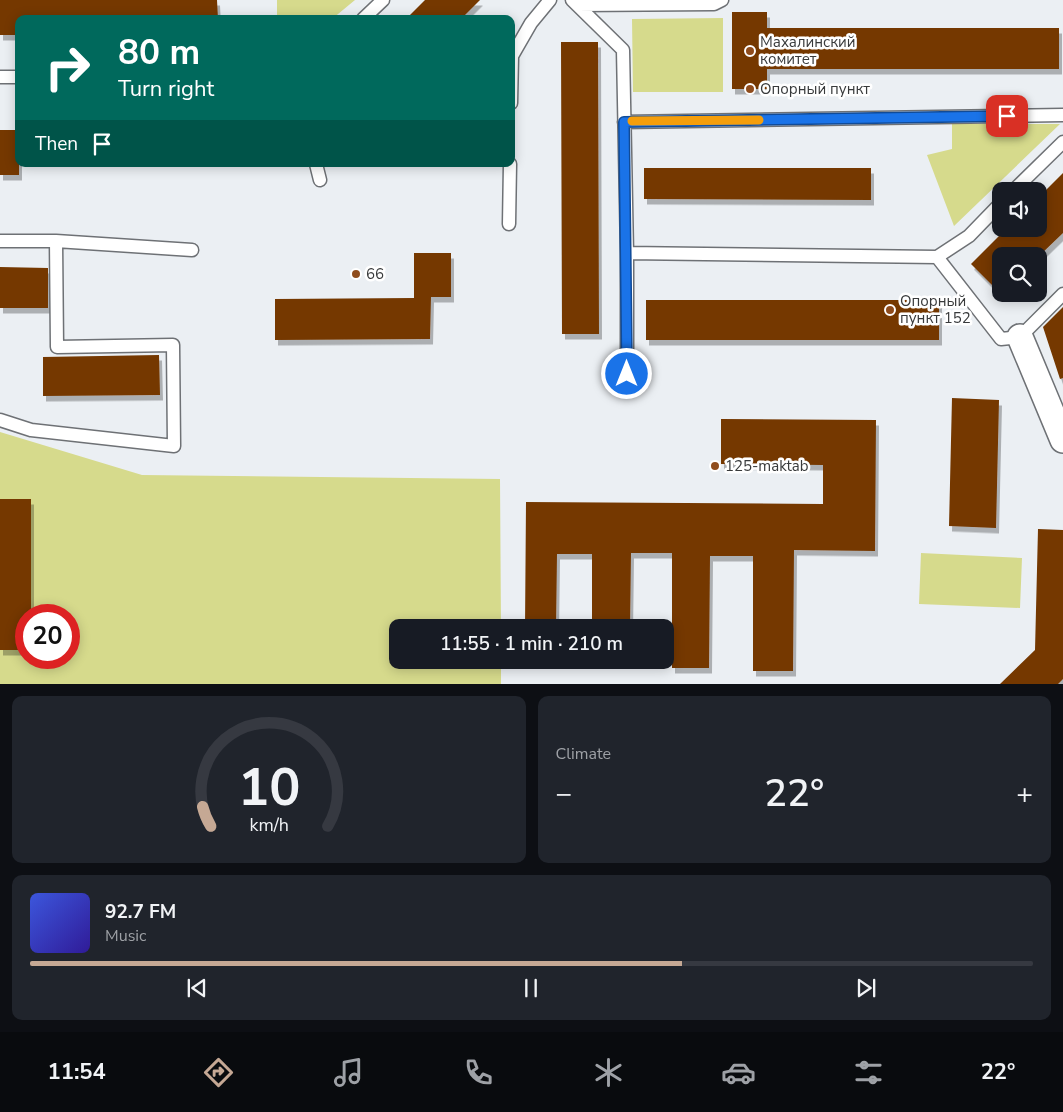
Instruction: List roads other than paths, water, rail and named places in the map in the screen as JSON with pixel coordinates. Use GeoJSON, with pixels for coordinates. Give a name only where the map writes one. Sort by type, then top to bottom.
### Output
{"type":"FeatureCollection","features":[{"type":"Feature","properties":{"kind":"street"},"geometry":{"type":"LineString","coordinates":[[1020,337],[1063,438]]}},
{"type":"Feature","properties":{"kind":"lane"},"geometry":{"type":"LineString","coordinates":[[367,15],[383,0]]}},
{"type":"Feature","properties":{"kind":"lane"},"geometry":{"type":"LineString","coordinates":[[515,51],[527,29],[550,0]]}},
{"type":"Feature","properties":{"kind":"lane"},"geometry":{"type":"LineString","coordinates":[[575,3],[714,4],[722,0]]}},
{"type":"Feature","properties":{"kind":"lane"},"geometry":{"type":"LineString","coordinates":[[575,3],[622,50],[627,253],[627,374]]}},
{"type":"Feature","properties":{"kind":"lane"},"geometry":{"type":"LineString","coordinates":[[0,77],[15,77]]}},
{"type":"Feature","properties":{"kind":"lane"},"geometry":{"type":"LineString","coordinates":[[624,122],[1063,115]]}},
{"type":"Feature","properties":{"kind":"lane"},"geometry":{"type":"LineString","coordinates":[[1022,182],[1063,142]]}},
{"type":"Feature","properties":{"kind":"lane"},"geometry":{"type":"LineString","coordinates":[[317,167],[320,180]]}},
{"type":"Feature","properties":{"kind":"lane"},"geometry":{"type":"LineString","coordinates":[[509,224],[510,167]]}},
{"type":"Feature","properties":{"kind":"lane"},"geometry":{"type":"LineString","coordinates":[[627,253],[937,257],[968,236],[992,212]]}},
{"type":"Feature","properties":{"kind":"lane"},"geometry":{"type":"LineString","coordinates":[[0,241],[56,241],[192,250]]}},
{"type":"Feature","properties":{"kind":"lane"},"geometry":{"type":"LineString","coordinates":[[0,420],[31,430],[174,446],[173,345],[58,347],[56,241]]}},
{"type":"Feature","properties":{"kind":"lane"},"geometry":{"type":"LineString","coordinates":[[937,257],[1000,339],[1020,337],[1063,294]]}},
{"type":"Feature","properties":{"kind":"place","name":"Махалинский комитет"},"geometry":{"type":"Point","coordinates":[750,51]}},
{"type":"Feature","properties":{"kind":"place","name":"Опорный пункт"},"geometry":{"type":"Point","coordinates":[750,89]}},
{"type":"Feature","properties":{"kind":"place","name":"66"},"geometry":{"type":"Point","coordinates":[356,274]}},
{"type":"Feature","properties":{"kind":"place","name":"Опорный пункт 152"},"geometry":{"type":"Point","coordinates":[890,310]}},
{"type":"Feature","properties":{"kind":"place","name":"125-maktab"},"geometry":{"type":"Point","coordinates":[715,466]}}]}
